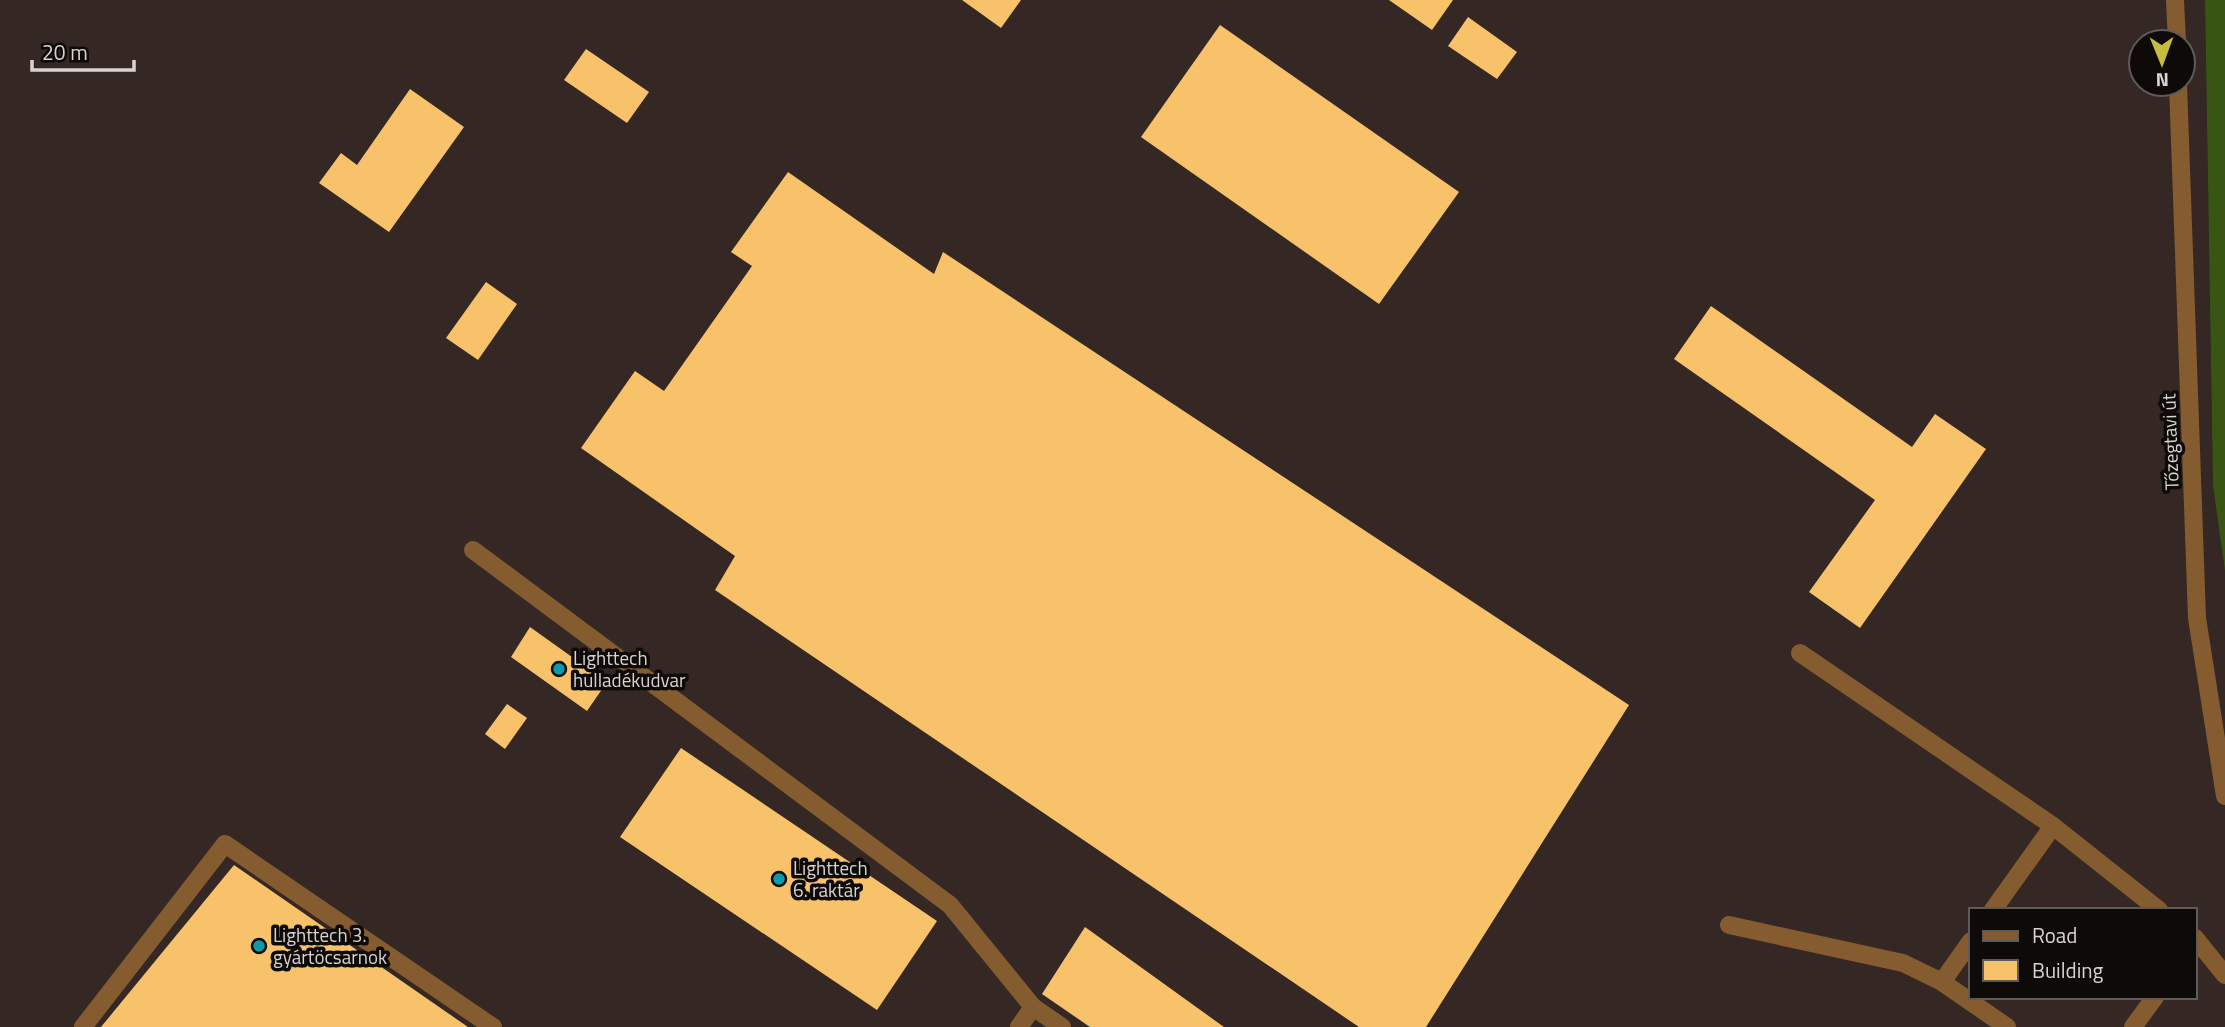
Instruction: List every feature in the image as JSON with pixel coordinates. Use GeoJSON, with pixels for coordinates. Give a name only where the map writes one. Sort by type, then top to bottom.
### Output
{"type":"FeatureCollection","features":[{"type":"Feature","properties":{"kind":"street"},"geometry":{"type":"LineString","coordinates":[[2175,0],[2176,28]]}},
{"type":"Feature","properties":{"kind":"street","name":"Tőzegtavi út"},"geometry":{"type":"LineString","coordinates":[[2178,98],[2197,618],[2225,796]]}},
{"type":"Feature","properties":{"kind":"street"},"geometry":{"type":"LineString","coordinates":[[473,551],[950,905],[1033,1007],[1062,1027]]}},
{"type":"Feature","properties":{"kind":"street"},"geometry":{"type":"LineString","coordinates":[[1800,653],[2053,826],[2156,908]]}},
{"type":"Feature","properties":{"kind":"street"},"geometry":{"type":"LineString","coordinates":[[1994,908],[2053,826]]}},
{"type":"Feature","properties":{"kind":"street"},"geometry":{"type":"LineString","coordinates":[[83,1027],[225,844],[493,1027]]}},
{"type":"Feature","properties":{"kind":"street"},"geometry":{"type":"LineString","coordinates":[[1729,925],[1903,963],[1942,982],[2007,1027]]}},
{"type":"Feature","properties":{"kind":"street"},"geometry":{"type":"LineString","coordinates":[[2197,941],[2225,975]]}},
{"type":"Feature","properties":{"kind":"street"},"geometry":{"type":"LineString","coordinates":[[1942,982],[1969,944]]}},
{"type":"Feature","properties":{"kind":"street"},"geometry":{"type":"LineString","coordinates":[[2133,1027],[2154,999]]}},
{"type":"Feature","properties":{"kind":"street"},"geometry":{"type":"LineString","coordinates":[[1019,1027],[1033,1007]]}},
{"type":"Feature","properties":{"kind":"shaded area"},"geometry":{"type":"Polygon","coordinates":[[[0,0],[2205,0],[2213,486],[2225,571],[2225,1027],[0,1027],[0,0]]]}},
{"type":"Feature","properties":{"kind":"green space"},"geometry":{"type":"Polygon","coordinates":[[[2205,0],[2225,0],[2225,571],[2213,486],[2205,0]]]}},
{"type":"Feature","properties":{"kind":"building"},"geometry":{"type":"Polygon","coordinates":[[[962,0],[1021,0],[1001,28],[962,0]]]}},
{"type":"Feature","properties":{"kind":"building"},"geometry":{"type":"Polygon","coordinates":[[[1389,0],[1453,0],[1432,30],[1389,0]]]}},
{"type":"Feature","properties":{"kind":"building"},"geometry":{"type":"Polygon","coordinates":[[[1468,17],[1517,52],[1497,79],[1448,46],[1468,17]]]}},
{"type":"Feature","properties":{"kind":"building"},"geometry":{"type":"Polygon","coordinates":[[[1220,25],[1459,192],[1379,304],[1141,137],[1220,25]]]}},
{"type":"Feature","properties":{"kind":"building"},"geometry":{"type":"Polygon","coordinates":[[[586,49],[649,92],[627,123],[564,80],[586,49]]]}},
{"type":"Feature","properties":{"kind":"building"},"geometry":{"type":"Polygon","coordinates":[[[410,89],[464,127],[389,232],[319,183],[341,153],[357,165],[410,89]]]}},
{"type":"Feature","properties":{"kind":"building"},"geometry":{"type":"Polygon","coordinates":[[[788,172],[934,274],[943,252],[1629,705],[1426,1027],[1359,1027],[715,590],[735,556],[581,448],[635,371],[664,391],[752,266],[731,252],[788,172]]]}},
{"type":"Feature","properties":{"kind":"building"},"geometry":{"type":"Polygon","coordinates":[[[486,282],[517,304],[478,360],[446,338],[486,282]]]}},
{"type":"Feature","properties":{"kind":"building"},"geometry":{"type":"Polygon","coordinates":[[[1711,306],[1912,447],[1935,414],[1986,449],[1860,628],[1809,592],[1875,500],[1674,359],[1711,306]]]}},
{"type":"Feature","properties":{"kind":"building","name":"Lighttech hulladékudvar"},"geometry":{"type":"Polygon","coordinates":[[[530,627],[607,682],[587,711],[511,657],[530,627]]]}},
{"type":"Feature","properties":{"kind":"building"},"geometry":{"type":"Polygon","coordinates":[[[507,704],[527,718],[505,749],[485,734],[507,704]]]}},
{"type":"Feature","properties":{"kind":"building","name":"Lighttech 6. raktár"},"geometry":{"type":"Polygon","coordinates":[[[681,748],[937,921],[877,1010],[620,837],[681,748]]]}},
{"type":"Feature","properties":{"kind":"building","name":"Lighttech 3. gyártöcsarnok"},"geometry":{"type":"Polygon","coordinates":[[[234,865],[468,1027],[101,1027],[234,865]]]}},
{"type":"Feature","properties":{"kind":"building"},"geometry":{"type":"Polygon","coordinates":[[[1085,927],[1224,1027],[1090,1027],[1042,994],[1085,927]]]}},
{"type":"Feature","properties":{"kind":"place","name":"Lighttech hulladékudvar"},"geometry":{"type":"Point","coordinates":[559,669]}},
{"type":"Feature","properties":{"kind":"place","name":"Lighttech 6. raktár"},"geometry":{"type":"Point","coordinates":[779,879]}},
{"type":"Feature","properties":{"kind":"place","name":"Lighttech 3. gyártöcsarnok"},"geometry":{"type":"Point","coordinates":[259,946]}}]}
